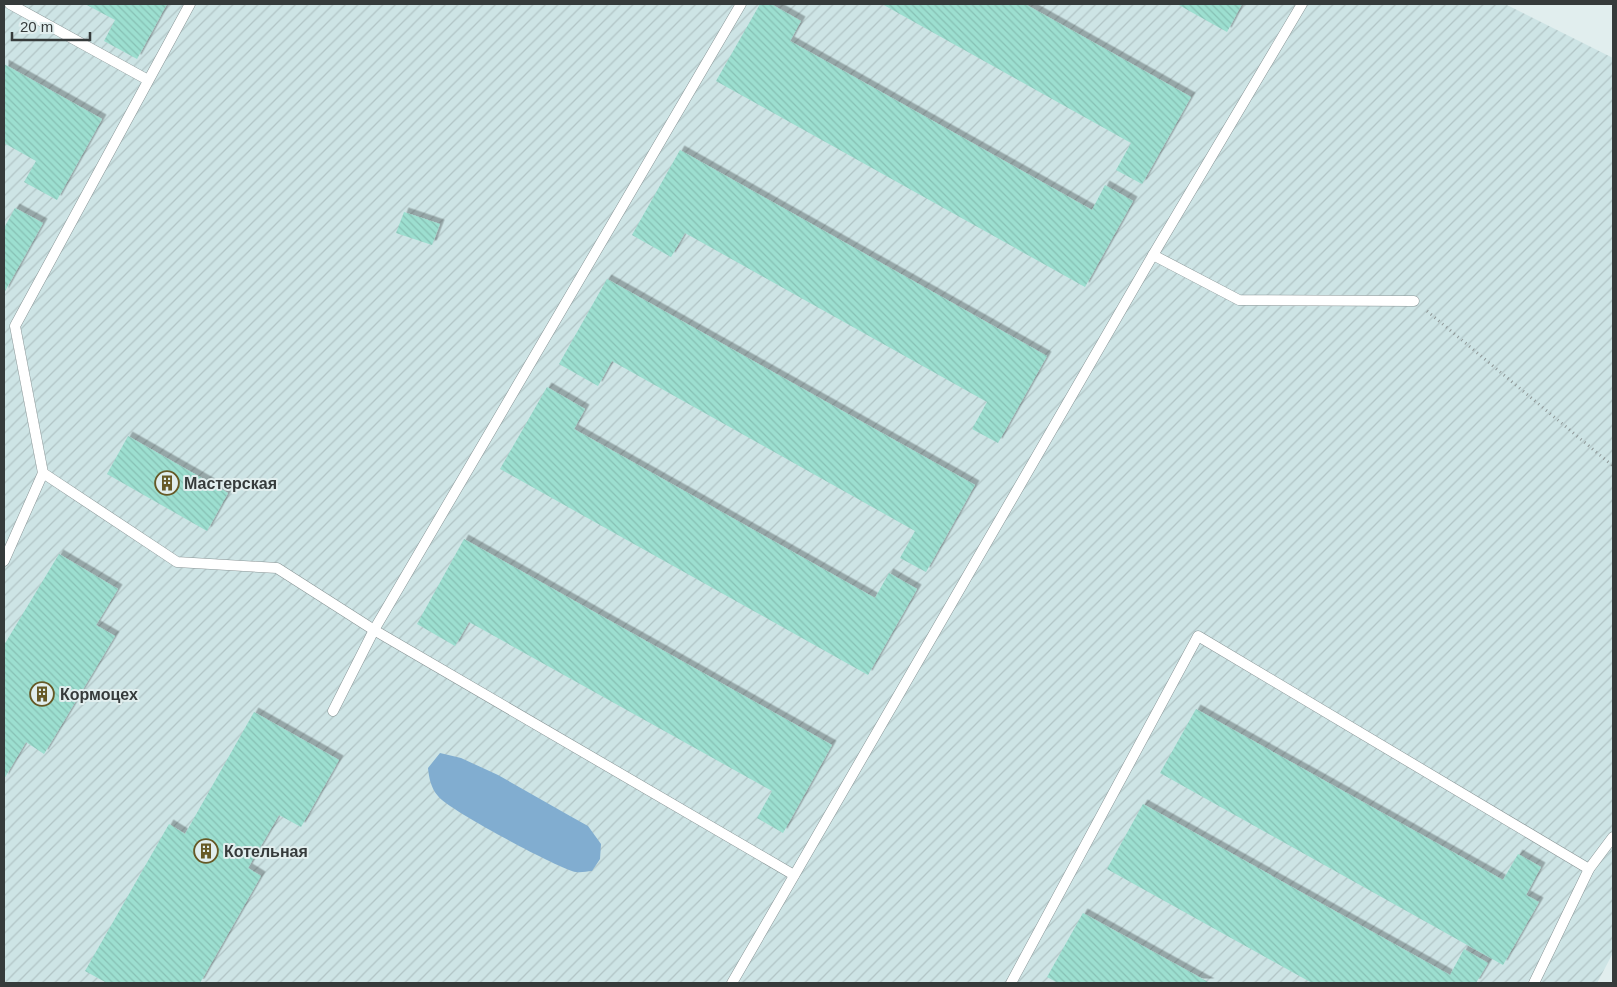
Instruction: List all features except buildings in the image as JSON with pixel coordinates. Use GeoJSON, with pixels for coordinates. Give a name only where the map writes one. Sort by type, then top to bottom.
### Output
{"type":"FeatureCollection","features":[{"type":"Feature","properties":{"kind":"lane"},"geometry":{"type":"LineString","coordinates":[[10,4],[148,80]]}},
{"type":"Feature","properties":{"kind":"lane"},"geometry":{"type":"LineString","coordinates":[[5,556],[43,473],[15,326],[190,4]]}},
{"type":"Feature","properties":{"kind":"lane"},"geometry":{"type":"LineString","coordinates":[[333,711],[374,630],[741,4]]}},
{"type":"Feature","properties":{"kind":"lane"},"geometry":{"type":"LineString","coordinates":[[732,983],[1154,255],[1302,4]]}},
{"type":"Feature","properties":{"kind":"lane"},"geometry":{"type":"LineString","coordinates":[[1154,255],[1239,300],[1414,301]]}},
{"type":"Feature","properties":{"kind":"lane"},"geometry":{"type":"LineString","coordinates":[[43,473],[177,562],[277,568],[374,630],[794,875]]}},
{"type":"Feature","properties":{"kind":"lane"},"geometry":{"type":"LineString","coordinates":[[1011,983],[1198,636],[1589,869]]}},
{"type":"Feature","properties":{"kind":"lane"},"geometry":{"type":"LineString","coordinates":[[1534,983],[1589,869],[1613,836]]}},
{"type":"Feature","properties":{"kind":"path"},"geometry":{"type":"LineString","coordinates":[[1414,301],[1613,466]]}},
{"type":"Feature","properties":{"kind":"shaded area"},"geometry":{"type":"Polygon","coordinates":[[[4,4],[1505,4],[1613,58],[1613,953],[1597,983],[4,983],[4,4]]]}},
{"type":"Feature","properties":{"kind":"water"},"geometry":{"type":"Polygon","coordinates":[[[440,753],[461,758],[498,775],[588,826],[601,844],[600,859],[592,871],[576,872],[549,861],[504,838],[446,803],[434,790],[428,772],[428,768],[440,753]]]}},
{"type":"Feature","properties":{"kind":"place","name":"Мастерская"},"geometry":{"type":"Point","coordinates":[167,483]}},
{"type":"Feature","properties":{"kind":"place","name":"Кормоцех"},"geometry":{"type":"Point","coordinates":[42,694]}},
{"type":"Feature","properties":{"kind":"place","name":"Котельная"},"geometry":{"type":"Point","coordinates":[206,851]}}]}
